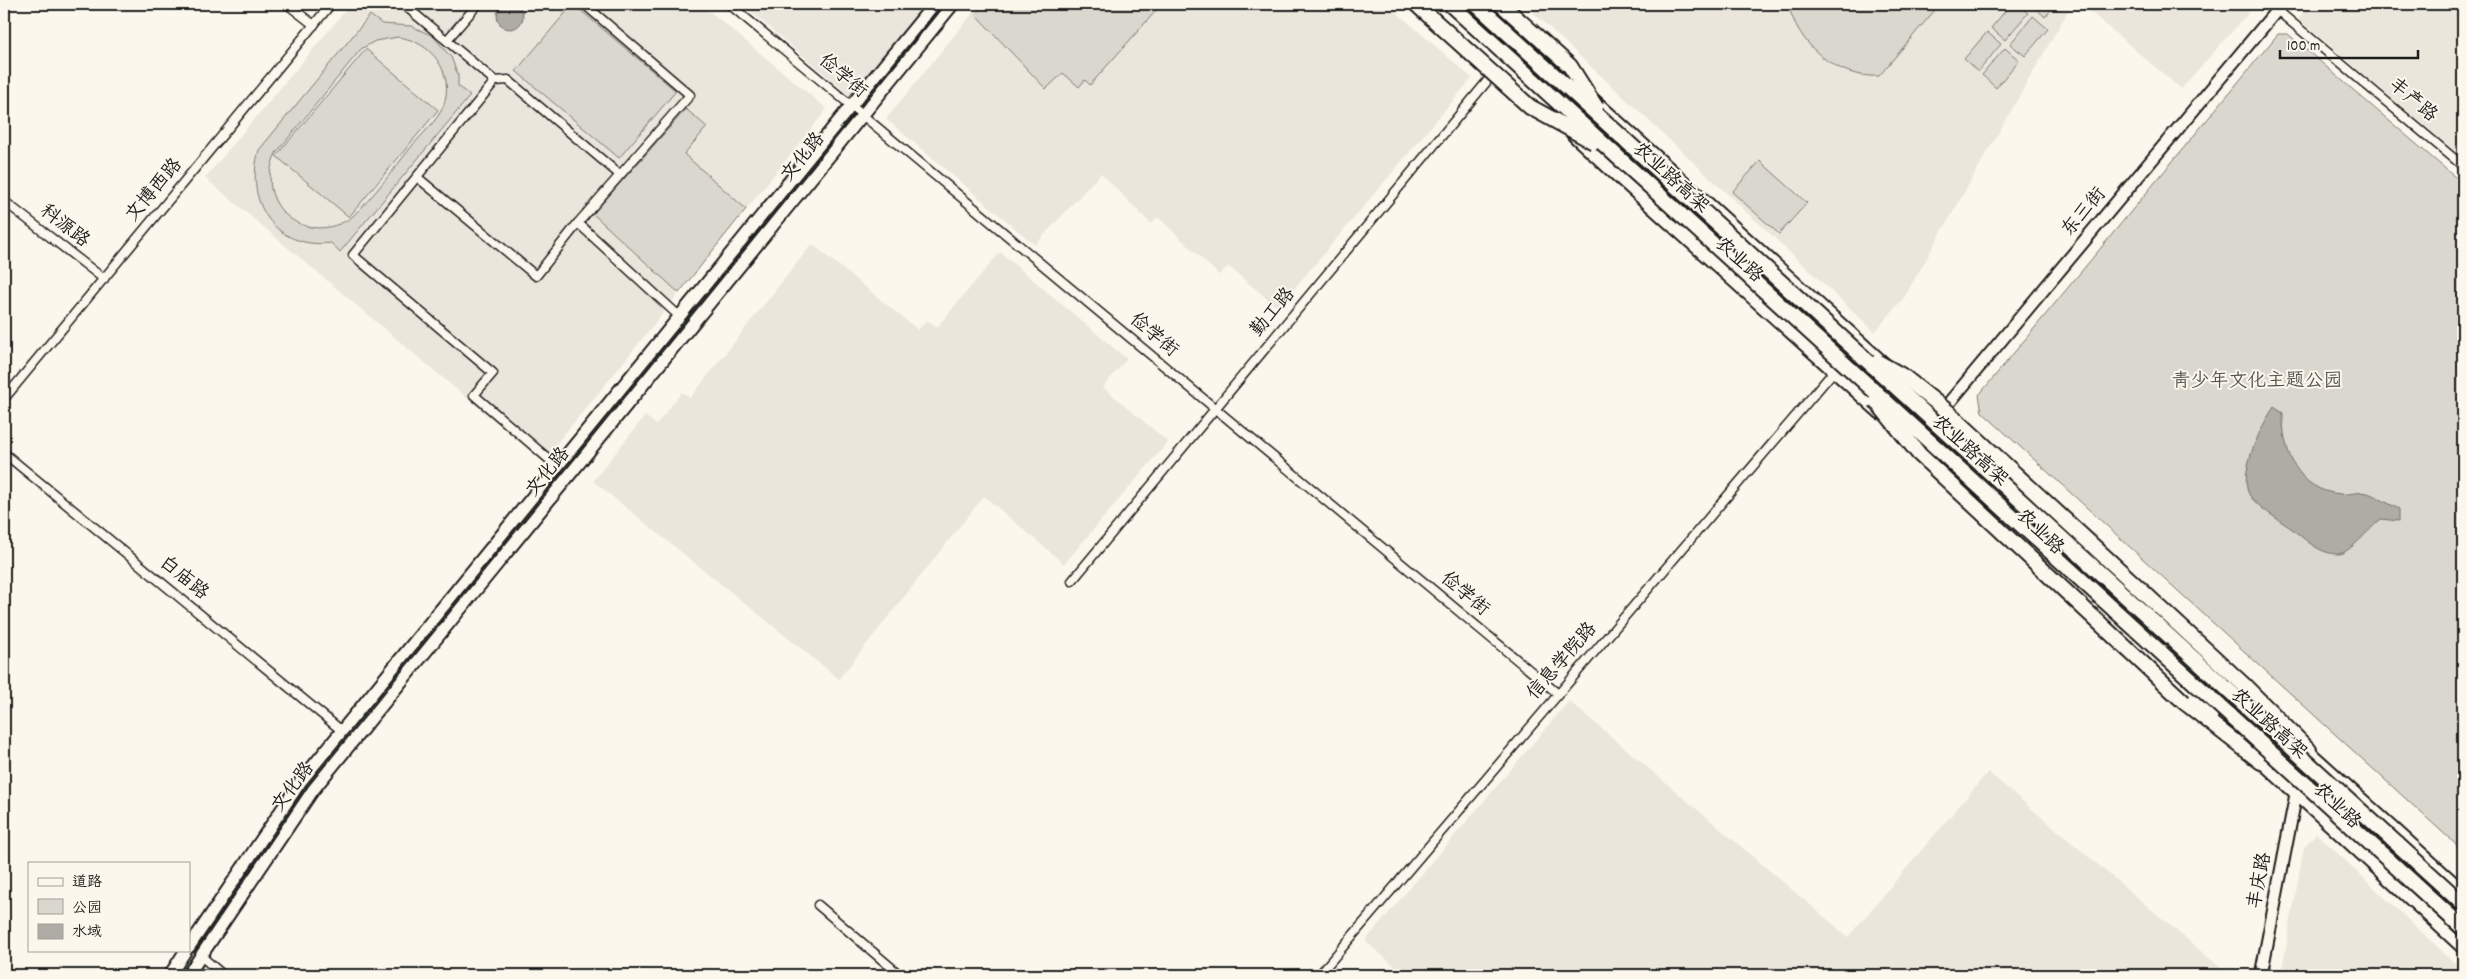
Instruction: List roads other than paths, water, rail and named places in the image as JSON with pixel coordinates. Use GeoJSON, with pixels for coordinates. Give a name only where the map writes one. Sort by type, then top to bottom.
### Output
{"type":"FeatureCollection","features":[{"type":"Feature","properties":{"kind":"highway"},"geometry":{"type":"LineString","coordinates":[[1416,4],[1530,107],[1613,152]]}},
{"type":"Feature","properties":{"kind":"highway","name":"农业路高架"},"geometry":{"type":"LineString","coordinates":[[1450,4],[2463,928]]}},
{"type":"Feature","properties":{"kind":"highway","name":"农业路高架"},"geometry":{"type":"LineString","coordinates":[[1476,4],[2463,904]]}},
{"type":"Feature","properties":{"kind":"highway"},"geometry":{"type":"LineString","coordinates":[[1501,4],[1570,66],[1606,122]]}},
{"type":"Feature","properties":{"kind":"highway"},"geometry":{"type":"LineString","coordinates":[[1856,350],[1903,376],[1947,411],[2244,685],[2308,750]]}},
{"type":"Feature","properties":{"kind":"highway"},"geometry":{"type":"LineString","coordinates":[[1854,372],[1919,454],[2184,702],[2261,762]]}},
{"type":"Feature","properties":{"kind":"street"},"geometry":{"type":"LineString","coordinates":[[287,4],[314,25]]}},
{"type":"Feature","properties":{"kind":"street","name":"文博西路"},"geometry":{"type":"LineString","coordinates":[[4,399],[332,4]]}},
{"type":"Feature","properties":{"kind":"street"},"geometry":{"type":"LineString","coordinates":[[403,4],[495,81],[508,80],[620,175]]}},
{"type":"Feature","properties":{"kind":"street"},"geometry":{"type":"LineString","coordinates":[[447,40],[478,4]]}},
{"type":"Feature","properties":{"kind":"street"},"geometry":{"type":"LineString","coordinates":[[416,177],[536,276],[578,223],[690,95],[584,4]]}},
{"type":"Feature","properties":{"kind":"street","name":"俭学街"},"geometry":{"type":"LineString","coordinates":[[729,4],[1557,693]]}},
{"type":"Feature","properties":{"kind":"street","name":"文化路"},"geometry":{"type":"LineString","coordinates":[[190,945],[276,815],[342,731],[934,4]]}},
{"type":"Feature","properties":{"kind":"street","name":"文化路"},"geometry":{"type":"LineString","coordinates":[[188,975],[313,790],[954,4]]}},
{"type":"Feature","properties":{"kind":"street","name":"农业路"},"geometry":{"type":"LineString","coordinates":[[1433,4],[1616,175],[1915,444],[2463,948]]}},
{"type":"Feature","properties":{"kind":"street","name":"农业路"},"geometry":{"type":"LineString","coordinates":[[1487,4],[1644,143],[2463,891]]}},
{"type":"Feature","properties":{"kind":"street","name":"东三街"},"geometry":{"type":"LineString","coordinates":[[1915,444],[2277,6]]}},
{"type":"Feature","properties":{"kind":"street","name":"丰产路"},"geometry":{"type":"LineString","coordinates":[[2277,6],[2463,166]]}},
{"type":"Feature","properties":{"kind":"street","name":"勤工路"},"geometry":{"type":"LineString","coordinates":[[1072,581],[1500,65]]}},
{"type":"Feature","properties":{"kind":"street"},"geometry":{"type":"LineString","coordinates":[[495,81],[353,255],[493,373],[474,395],[558,467]]}},
{"type":"Feature","properties":{"kind":"street","name":"科源路"},"geometry":{"type":"LineString","coordinates":[[4,201],[104,279]]}},
{"type":"Feature","properties":{"kind":"street"},"geometry":{"type":"LineString","coordinates":[[578,223],[680,316]]}},
{"type":"Feature","properties":{"kind":"street","name":"信息学院路"},"geometry":{"type":"LineString","coordinates":[[1318,975],[1834,371]]}},
{"type":"Feature","properties":{"kind":"street","name":"白庙路"},"geometry":{"type":"LineString","coordinates":[[4,453],[342,731]]}},
{"type":"Feature","properties":{"kind":"street","name":"丰庆路"},"geometry":{"type":"LineString","coordinates":[[2260,975],[2296,794]]}},
{"type":"Feature","properties":{"kind":"street"},"geometry":{"type":"LineString","coordinates":[[818,906],[900,975]]}},
{"type":"Feature","properties":{"kind":"street"},"geometry":{"type":"LineString","coordinates":[[170,975],[185,952]]}},
{"type":"Feature","properties":{"kind":"street"},"geometry":{"type":"LineString","coordinates":[[201,956],[223,975]]}},
{"type":"Feature","properties":{"kind":"water"},"geometry":{"type":"Polygon","coordinates":[[[510,3],[519,7],[523,16],[519,25],[510,29],[501,25],[497,16],[501,7],[510,3]]]}},
{"type":"Feature","properties":{"kind":"water"},"geometry":{"type":"Polygon","coordinates":[[[2274,407],[2283,413],[2285,441],[2289,454],[2303,477],[2313,485],[2326,491],[2341,494],[2368,493],[2399,509],[2399,521],[2381,519],[2348,550],[2338,554],[2319,549],[2255,502],[2248,492],[2246,483],[2249,460],[2263,425],[2274,407]]]}},
{"type":"Feature","properties":{"kind":"park label","name":"青少年文化主题公园"},"geometry":{"type":"Point","coordinates":[2257,382]}}]}
